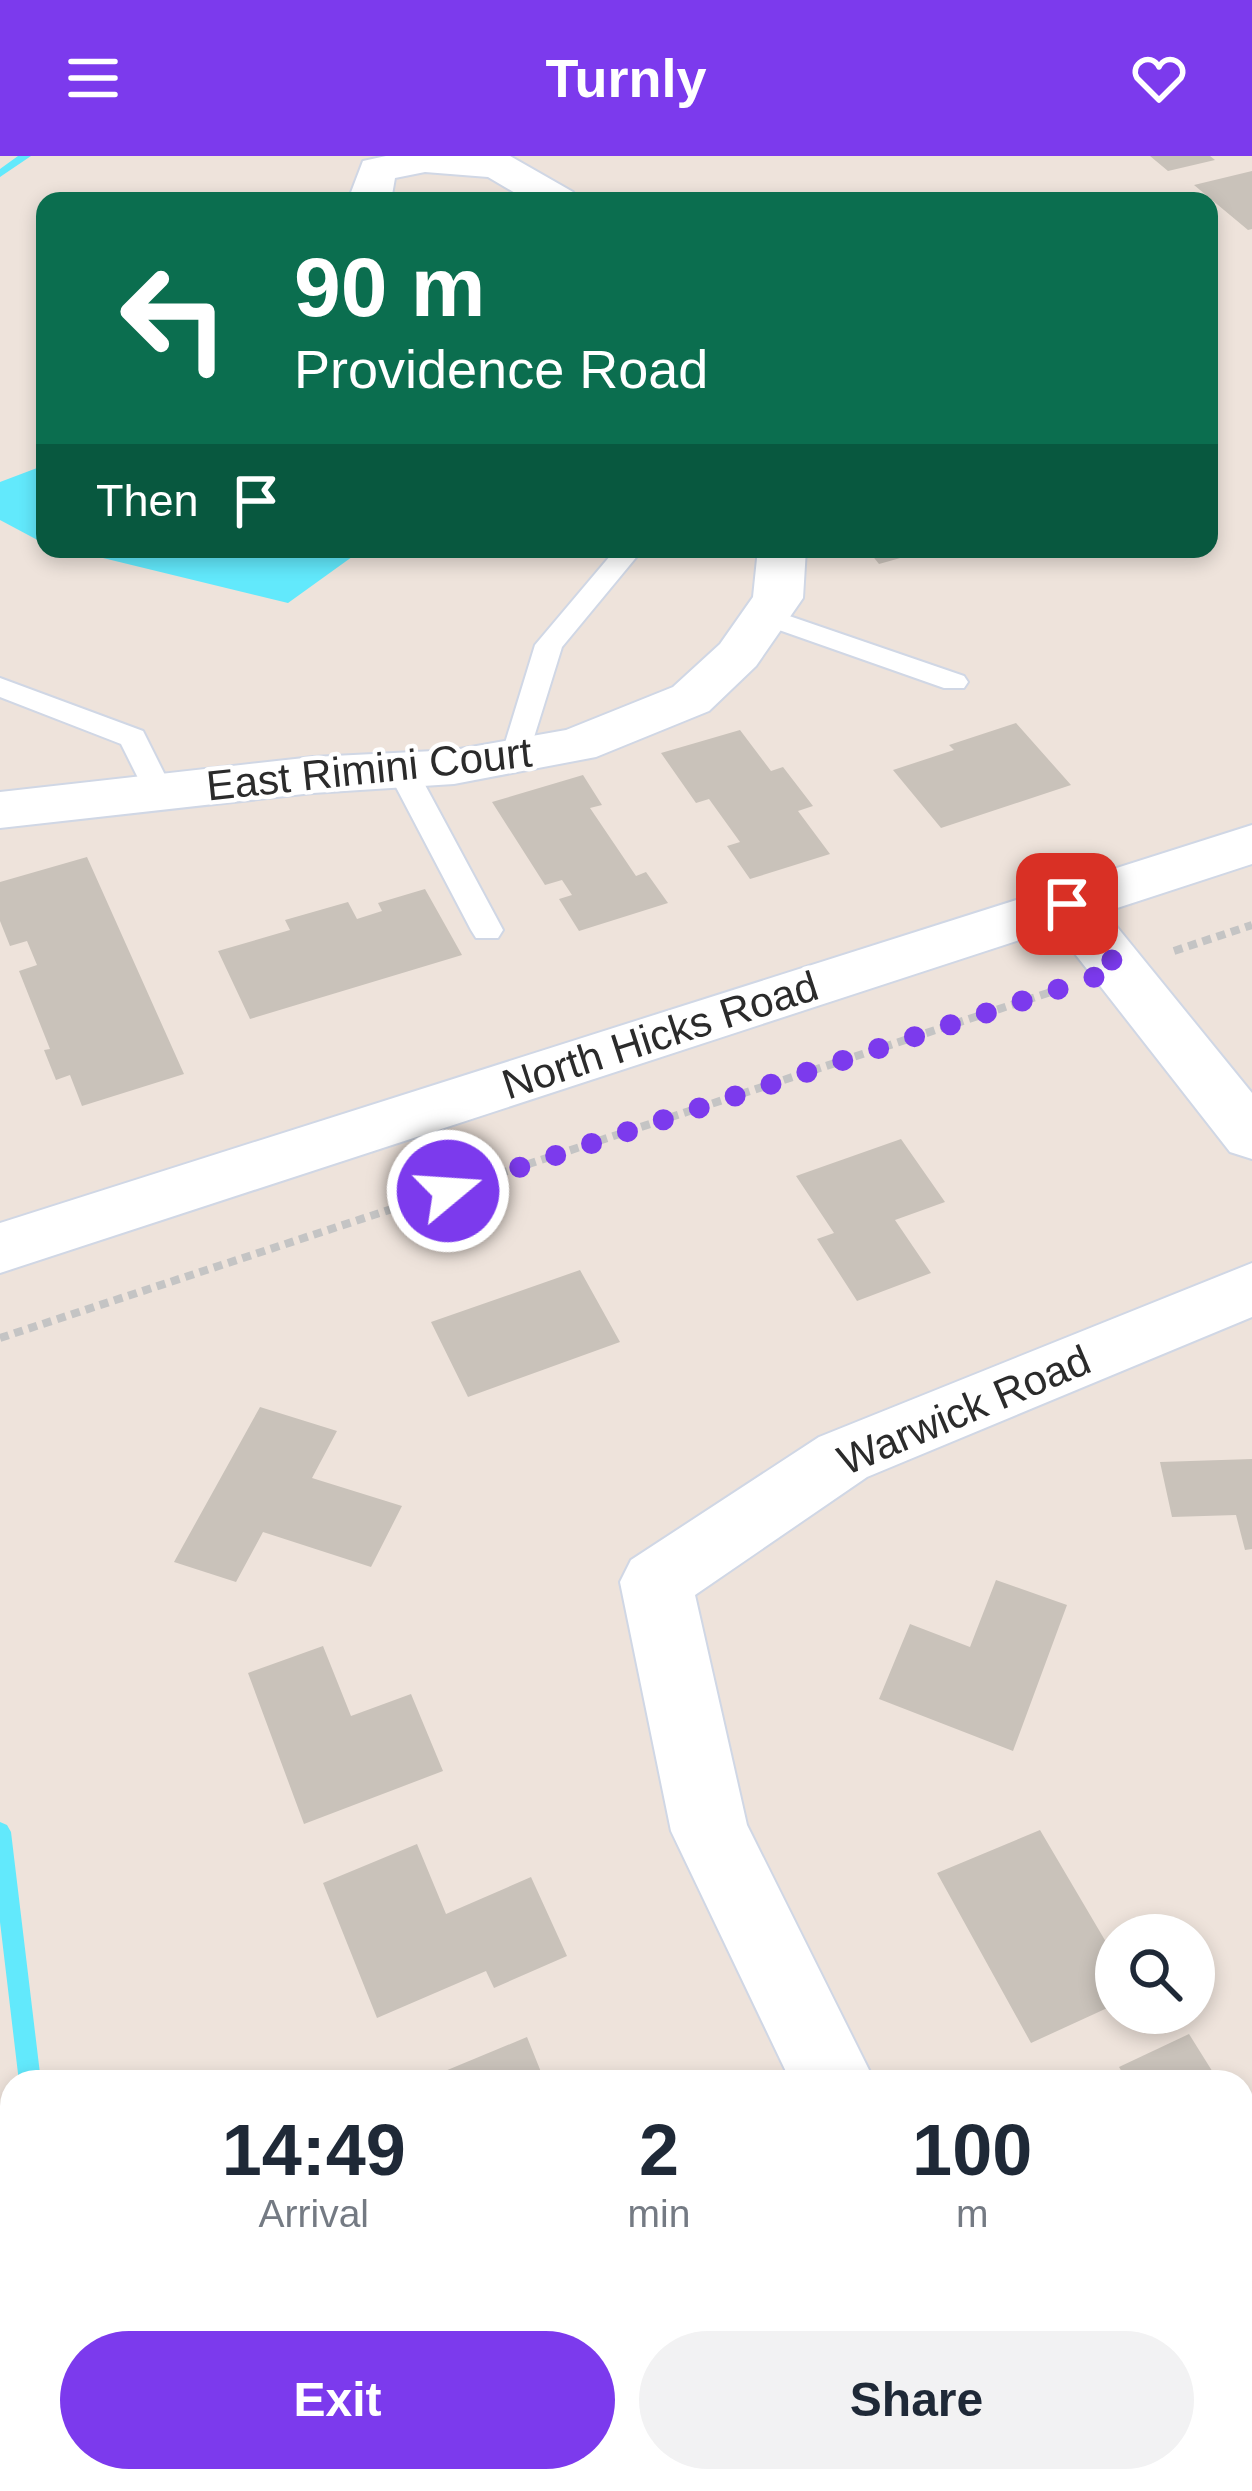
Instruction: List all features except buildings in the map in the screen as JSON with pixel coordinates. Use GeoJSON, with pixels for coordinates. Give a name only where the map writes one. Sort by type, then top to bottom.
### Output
{"type":"FeatureCollection","features":[{"type":"Feature","properties":{"kind":"street"},"geometry":{"type":"LineString","coordinates":[[372,192],[377,170],[425,160],[497,165],[543,192]]}},
{"type":"Feature","properties":{"kind":"street","name":"East Rimini Court"},"geometry":{"type":"LineString","coordinates":[[0,810],[402,770],[578,745],[691,699],[738,655],[778,598],[781,558]]}},
{"type":"Feature","properties":{"kind":"street","name":"North Hicks Road"},"geometry":{"type":"LineString","coordinates":[[0,1248],[1252,844]]}},
{"type":"Feature","properties":{"kind":"street"},"geometry":{"type":"LineString","coordinates":[[1067,904],[1252,1136]]}},
{"type":"Feature","properties":{"kind":"street","name":"Warwick Road"},"geometry":{"type":"LineString","coordinates":[[828,2070],[710,1832],[656,1582],[843,1456],[1252,1289]]}},
{"type":"Feature","properties":{"kind":"lane"},"geometry":{"type":"LineString","coordinates":[[516,756],[549,645],[622,558]]}},
{"type":"Feature","properties":{"kind":"lane"},"geometry":{"type":"LineString","coordinates":[[766,616],[954,682]]}},
{"type":"Feature","properties":{"kind":"lane"},"geometry":{"type":"LineString","coordinates":[[0,687],[133,738],[159,793]]}},
{"type":"Feature","properties":{"kind":"lane"},"geometry":{"type":"LineString","coordinates":[[402,770],[487,930]]}},
{"type":"Feature","properties":{"kind":"path"},"geometry":{"type":"LineString","coordinates":[[0,1339],[1252,925]]}},
{"type":"Feature","properties":{"kind":"water"},"geometry":{"type":"Polygon","coordinates":[[[36,468],[36,539],[0,520],[0,482],[36,468]]]}},
{"type":"Feature","properties":{"kind":"water"},"geometry":{"type":"Polygon","coordinates":[[[103,558],[350,558],[288,603],[103,558]]]}},
{"type":"Feature","properties":{"kind":"waterway"},"geometry":{"type":"LineString","coordinates":[[0,174],[25,156]]}},
{"type":"Feature","properties":{"kind":"waterway"},"geometry":{"type":"LineString","coordinates":[[0,1832],[29,2070]]}},
{"type":"Feature","properties":{"kind":"route"},"geometry":{"type":"LineString","coordinates":[[448,1191],[1119,969],[1067,904]]}}]}
